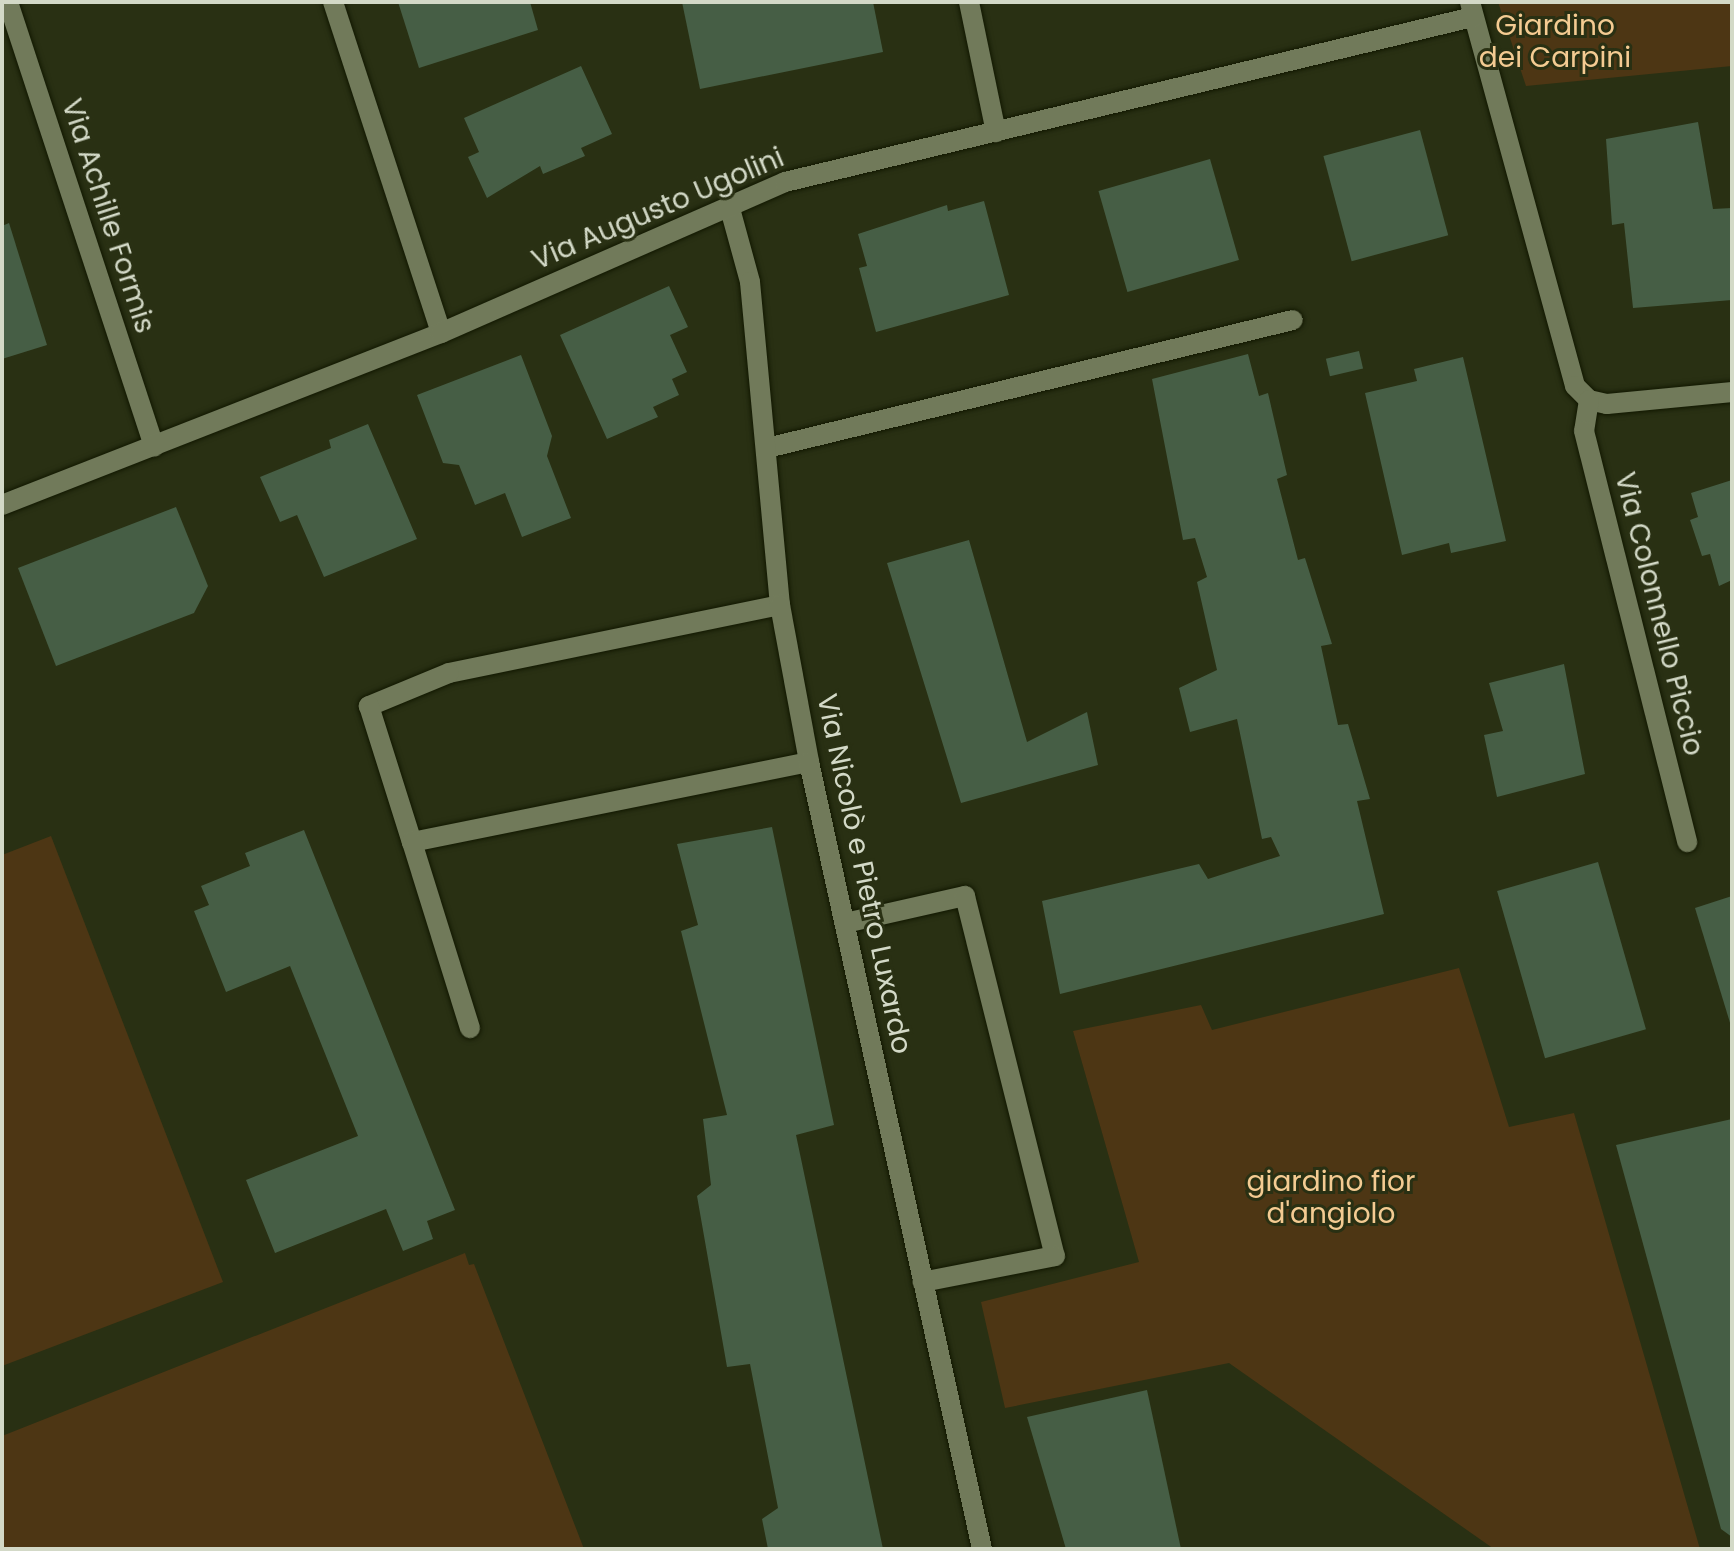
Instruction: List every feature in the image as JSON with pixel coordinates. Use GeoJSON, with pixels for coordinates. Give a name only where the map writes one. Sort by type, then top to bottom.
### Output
{"type":"FeatureCollection","features":[{"type":"Feature","properties":{"kind":"street","name":"Via Achille Formis"},"geometry":{"type":"LineString","coordinates":[[8,2],[154,447]]}},
{"type":"Feature","properties":{"kind":"street"},"geometry":{"type":"LineString","coordinates":[[333,2],[441,333]]}},
{"type":"Feature","properties":{"kind":"street"},"geometry":{"type":"LineString","coordinates":[[969,2],[996,132]]}},
{"type":"Feature","properties":{"kind":"street","name":"Via Augusto Ugolini"},"geometry":{"type":"LineString","coordinates":[[2,505],[441,333],[785,182],[996,132],[1471,10]]}},
{"type":"Feature","properties":{"kind":"street"},"geometry":{"type":"LineString","coordinates":[[1471,10],[1566,364],[1589,400],[1627,404],[1732,392]]}},
{"type":"Feature","properties":{"kind":"street","name":"Via Nicolò e Pietro Luxardo"},"geometry":{"type":"LineString","coordinates":[[729,205],[750,282],[780,605],[809,762],[982,1549]]}},
{"type":"Feature","properties":{"kind":"street"},"geometry":{"type":"LineString","coordinates":[[767,448],[1293,320]]}},
{"type":"Feature","properties":{"kind":"street","name":"Via Colonnello Piccio"},"geometry":{"type":"LineString","coordinates":[[1589,400],[1584,431],[1687,842]]}},
{"type":"Feature","properties":{"kind":"street"},"geometry":{"type":"LineString","coordinates":[[470,1028],[369,706],[449,673],[780,605]]}},
{"type":"Feature","properties":{"kind":"street"},"geometry":{"type":"LineString","coordinates":[[412,842],[809,762]]}},
{"type":"Feature","properties":{"kind":"street"},"geometry":{"type":"LineString","coordinates":[[845,923],[965,896],[1055,1256],[923,1282]]}},
{"type":"Feature","properties":{"kind":"green space","name":"Giardino dei Carpini"},"geometry":{"type":"Polygon","coordinates":[[[1498,2],[1732,2],[1732,66],[1526,86],[1498,2]]]}},
{"type":"Feature","properties":{"kind":"green space"},"geometry":{"type":"Polygon","coordinates":[[[51,836],[223,1282],[2,1366],[2,855],[51,836]]]}},
{"type":"Feature","properties":{"kind":"green space","name":"giardino fior d'angiolo"},"geometry":{"type":"Polygon","coordinates":[[[1459,968],[1509,1127],[1574,1113],[1700,1549],[1494,1549],[1229,1363],[1005,1408],[981,1302],[1139,1262],[1073,1031],[1201,1005],[1212,1030],[1459,968]]]}},
{"type":"Feature","properties":{"kind":"green space"},"geometry":{"type":"Polygon","coordinates":[[[465,1253],[469,1265],[474,1264],[584,1549],[2,1549],[2,1436],[465,1253]]]}},
{"type":"Feature","properties":{"kind":"building"},"geometry":{"type":"Polygon","coordinates":[[[398,2],[530,2],[538,30],[419,68],[398,2]]]}},
{"type":"Feature","properties":{"kind":"building"},"geometry":{"type":"Polygon","coordinates":[[[682,2],[873,2],[883,52],[700,89],[682,2]]]}},
{"type":"Feature","properties":{"kind":"building"},"geometry":{"type":"Polygon","coordinates":[[[581,66],[612,134],[581,148],[585,156],[543,174],[540,166],[487,198],[468,157],[479,152],[464,118],[581,66]]]}},
{"type":"Feature","properties":{"kind":"building"},"geometry":{"type":"Polygon","coordinates":[[[1698,122],[1713,209],[1732,208],[1732,300],[1633,308],[1624,223],[1612,225],[1606,139],[1698,122]]]}},
{"type":"Feature","properties":{"kind":"building"},"geometry":{"type":"Polygon","coordinates":[[[1420,130],[1448,235],[1352,261],[1323,156],[1420,130]]]}},
{"type":"Feature","properties":{"kind":"building"},"geometry":{"type":"Polygon","coordinates":[[[1210,159],[1239,260],[1127,292],[1098,191],[1210,159]]]}},
{"type":"Feature","properties":{"kind":"building"},"geometry":{"type":"Polygon","coordinates":[[[984,201],[1009,295],[876,332],[859,268],[867,266],[858,234],[947,205],[948,211],[984,201]]]}},
{"type":"Feature","properties":{"kind":"building"},"geometry":{"type":"Polygon","coordinates":[[[9,223],[47,345],[2,359],[2,226],[9,223]]]}},
{"type":"Feature","properties":{"kind":"building"},"geometry":{"type":"Polygon","coordinates":[[[669,286],[688,327],[670,335],[687,372],[672,379],[679,395],[653,407],[658,417],[607,439],[560,335],[669,286]]]}},
{"type":"Feature","properties":{"kind":"building"},"geometry":{"type":"Polygon","coordinates":[[[1359,351],[1363,369],[1330,376],[1326,359],[1359,351]]]}},
{"type":"Feature","properties":{"kind":"building"},"geometry":{"type":"Polygon","coordinates":[[[1248,354],[1259,396],[1268,393],[1287,475],[1277,479],[1298,560],[1305,558],[1332,644],[1321,646],[1338,725],[1348,724],[1370,799],[1357,801],[1384,914],[1060,994],[1042,901],[1199,864],[1208,879],[1280,856],[1271,837],[1262,839],[1237,719],[1190,732],[1179,688],[1217,670],[1197,582],[1207,577],[1195,538],[1183,540],[1152,379],[1248,354]]]}},
{"type":"Feature","properties":{"kind":"building"},"geometry":{"type":"Polygon","coordinates":[[[521,355],[552,436],[547,456],[571,518],[522,537],[505,493],[475,505],[459,465],[443,463],[417,395],[521,355]]]}},
{"type":"Feature","properties":{"kind":"building"},"geometry":{"type":"Polygon","coordinates":[[[1463,357],[1506,541],[1451,553],[1449,543],[1402,555],[1365,393],[1417,381],[1414,369],[1463,357]]]}},
{"type":"Feature","properties":{"kind":"building"},"geometry":{"type":"Polygon","coordinates":[[[368,424],[417,539],[324,577],[297,515],[280,522],[260,477],[331,448],[329,440],[368,424]]]}},
{"type":"Feature","properties":{"kind":"building"},"geometry":{"type":"Polygon","coordinates":[[[1732,480],[1732,580],[1719,586],[1710,554],[1702,556],[1690,520],[1698,517],[1691,493],[1732,480]]]}},
{"type":"Feature","properties":{"kind":"building"},"geometry":{"type":"Polygon","coordinates":[[[176,507],[208,586],[194,613],[56,666],[18,568],[176,507]]]}},
{"type":"Feature","properties":{"kind":"building"},"geometry":{"type":"Polygon","coordinates":[[[969,540],[1027,742],[1087,712],[1098,765],[961,803],[887,563],[969,540]]]}},
{"type":"Feature","properties":{"kind":"building"},"geometry":{"type":"Polygon","coordinates":[[[1564,664],[1585,774],[1497,797],[1484,735],[1503,731],[1489,683],[1564,664]]]}},
{"type":"Feature","properties":{"kind":"building"},"geometry":{"type":"Polygon","coordinates":[[[772,827],[834,1125],[796,1135],[883,1549],[768,1549],[762,1519],[778,1508],[750,1364],[727,1367],[697,1196],[711,1185],[703,1119],[727,1115],[681,931],[698,925],[677,844],[772,827]]]}},
{"type":"Feature","properties":{"kind":"building"},"geometry":{"type":"Polygon","coordinates":[[[304,830],[455,1210],[427,1221],[433,1239],[403,1251],[386,1209],[275,1253],[246,1180],[358,1136],[290,966],[226,992],[194,911],[209,905],[201,886],[250,866],[245,853],[304,830]]]}},
{"type":"Feature","properties":{"kind":"building"},"geometry":{"type":"Polygon","coordinates":[[[1598,862],[1646,1029],[1545,1058],[1497,891],[1598,862]]]}},
{"type":"Feature","properties":{"kind":"building"},"geometry":{"type":"Polygon","coordinates":[[[1732,896],[1732,1026],[1731,1026],[1695,908],[1732,896]]]}},
{"type":"Feature","properties":{"kind":"building"},"geometry":{"type":"Polygon","coordinates":[[[1732,1119],[1732,1537],[1721,1529],[1616,1145],[1732,1119]]]}},
{"type":"Feature","properties":{"kind":"building"},"geometry":{"type":"Polygon","coordinates":[[[1147,1390],[1181,1549],[1066,1549],[1027,1417],[1147,1390]]]}}]}
